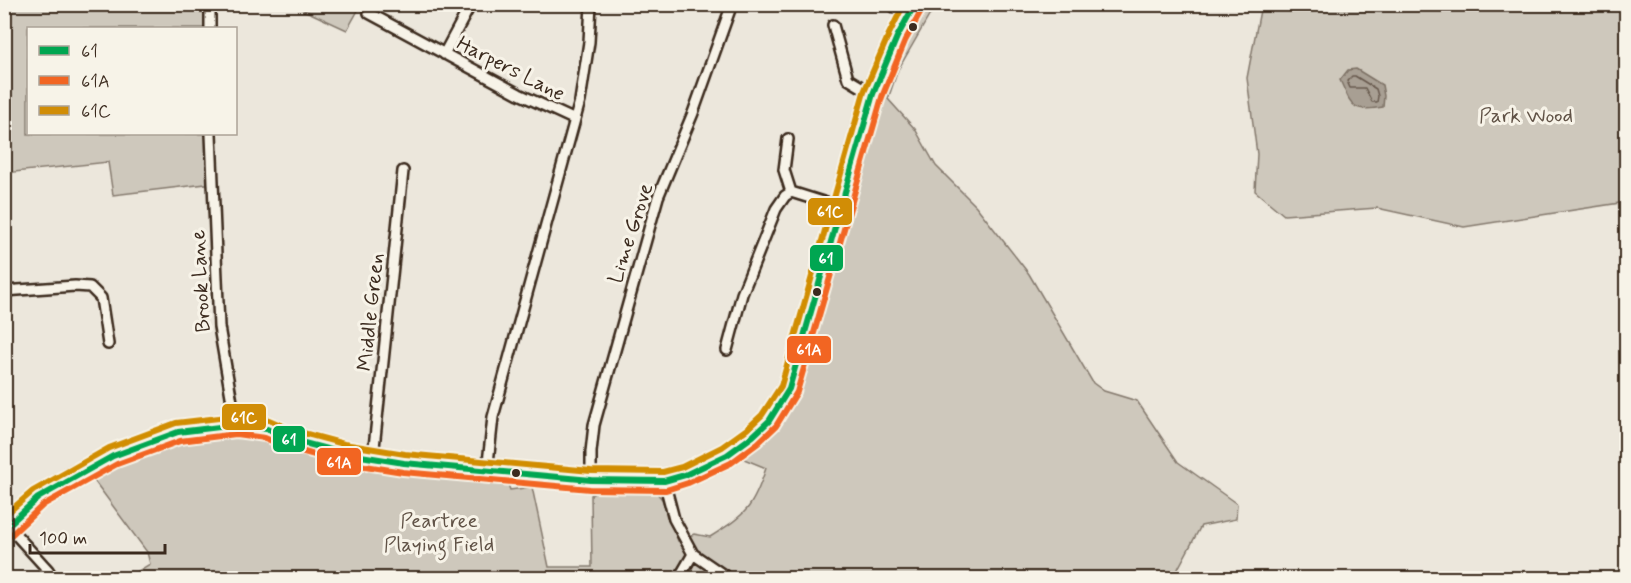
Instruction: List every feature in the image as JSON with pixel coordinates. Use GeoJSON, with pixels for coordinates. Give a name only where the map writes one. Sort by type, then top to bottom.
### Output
{"type":"FeatureCollection","features":[{"type":"Feature","properties":{"kind":"street"},"geometry":{"type":"LineString","coordinates":[[210,4],[210,27]]}},
{"type":"Feature","properties":{"kind":"street"},"geometry":{"type":"LineString","coordinates":[[444,54],[471,4]]}},
{"type":"Feature","properties":{"kind":"street"},"geometry":{"type":"LineString","coordinates":[[487,471],[493,417],[573,119],[580,101],[589,42],[591,4]]}},
{"type":"Feature","properties":{"kind":"street","name":"Lime Grove"},"geometry":{"type":"LineString","coordinates":[[591,480],[594,425],[641,253],[658,197],[693,113],[732,4]]}},
{"type":"Feature","properties":{"kind":"street"},"geometry":{"type":"LineString","coordinates":[[890,4],[908,16]]}},
{"type":"Feature","properties":{"kind":"street"},"geometry":{"type":"LineString","coordinates":[[53,579],[48,570],[6,527],[38,498],[113,456],[178,432],[236,425],[267,429],[308,446],[373,458],[591,480],[664,481],[686,475],[727,454],[753,436],[769,421],[780,406],[793,377],[873,94],[897,36],[915,4]]}},
{"type":"Feature","properties":{"kind":"street","name":"Harpers Lane"},"geometry":{"type":"LineString","coordinates":[[369,13],[519,94],[573,119]]}},
{"type":"Feature","properties":{"kind":"street"},"geometry":{"type":"LineString","coordinates":[[833,25],[848,79],[873,94]]}},
{"type":"Feature","properties":{"kind":"street","name":"Brook Lane"},"geometry":{"type":"LineString","coordinates":[[212,135],[219,327],[236,425]]}},
{"type":"Feature","properties":{"kind":"street"},"geometry":{"type":"LineString","coordinates":[[788,139],[784,170],[791,192]]}},
{"type":"Feature","properties":{"kind":"street","name":"Middle Green"},"geometry":{"type":"LineString","coordinates":[[373,458],[402,171]]}},
{"type":"Feature","properties":{"kind":"street"},"geometry":{"type":"LineString","coordinates":[[791,192],[842,208]]}},
{"type":"Feature","properties":{"kind":"street"},"geometry":{"type":"LineString","coordinates":[[727,350],[742,294],[776,209],[785,196],[791,192]]}},
{"type":"Feature","properties":{"kind":"street"},"geometry":{"type":"LineString","coordinates":[[4,291],[90,287],[101,297],[108,344]]}},
{"type":"Feature","properties":{"kind":"street"},"geometry":{"type":"LineString","coordinates":[[664,481],[674,519],[693,554],[729,579]]}},
{"type":"Feature","properties":{"kind":"street"},"geometry":{"type":"LineString","coordinates":[[679,579],[693,554]]}},
{"type":"Feature","properties":{"kind":"green space"},"geometry":{"type":"Polygon","coordinates":[[[361,4],[347,30],[293,5],[361,4]]]}},
{"type":"Feature","properties":{"kind":"green space","name":"Peartree Playing Field"},"geometry":{"type":"Polygon","coordinates":[[[936,4],[898,70],[888,99],[915,129],[936,166],[976,206],[1029,274],[1093,383],[1104,391],[1137,401],[1178,462],[1237,504],[1236,519],[1201,526],[1173,578],[127,578],[150,564],[147,552],[87,471],[178,432],[236,425],[289,439],[359,463],[506,479],[510,490],[532,487],[549,567],[592,567],[591,495],[597,492],[652,488],[662,499],[678,541],[694,534],[710,537],[732,522],[752,502],[766,468],[739,457],[735,449],[780,406],[873,94],[915,5],[936,4]]]}},
{"type":"Feature","properties":{"kind":"green space"},"geometry":{"type":"Polygon","coordinates":[[[4,5],[210,5],[210,27],[27,27],[27,135],[211,135],[214,183],[113,195],[108,162],[5,173],[4,5]]]}},
{"type":"Feature","properties":{"kind":"green space","name":"Park Wood"},"geometry":{"type":"Polygon","coordinates":[[[1261,5],[1626,5],[1626,202],[1464,227],[1377,208],[1284,215],[1255,191],[1257,154],[1247,78],[1261,5]]]}},
{"type":"Feature","properties":{"kind":"water"},"geometry":{"type":"Polygon","coordinates":[[[1356,69],[1382,85],[1383,107],[1365,109],[1354,106],[1351,102],[1340,80],[1348,70],[1356,69]]]}},
{"type":"Feature","properties":{"kind":"transit line","name":"61C"},"geometry":{"type":"LineString","coordinates":[[4,516],[33,491],[109,448],[176,423],[236,416],[269,420],[292,430],[344,444],[405,454],[591,471],[663,472],[682,467],[722,447],[762,415],[781,386],[864,92],[904,4]]}},
{"type":"Feature","properties":{"kind":"transit line","name":"61"},"geometry":{"type":"LineString","coordinates":[[4,529],[38,498],[113,456],[178,432],[236,425],[267,429],[289,439],[342,453],[404,463],[591,480],[664,481],[685,475],[727,455],[769,421],[789,389],[873,94],[897,37],[915,4]]}},
{"type":"Feature","properties":{"kind":"transit line","name":"61A"},"geometry":{"type":"LineString","coordinates":[[10,536],[43,505],[117,464],[180,441],[236,434],[265,438],[286,447],[340,462],[403,472],[590,489],[666,490],[688,483],[731,463],[776,426],[797,392],[882,97],[905,41],[923,8]]}}]}
